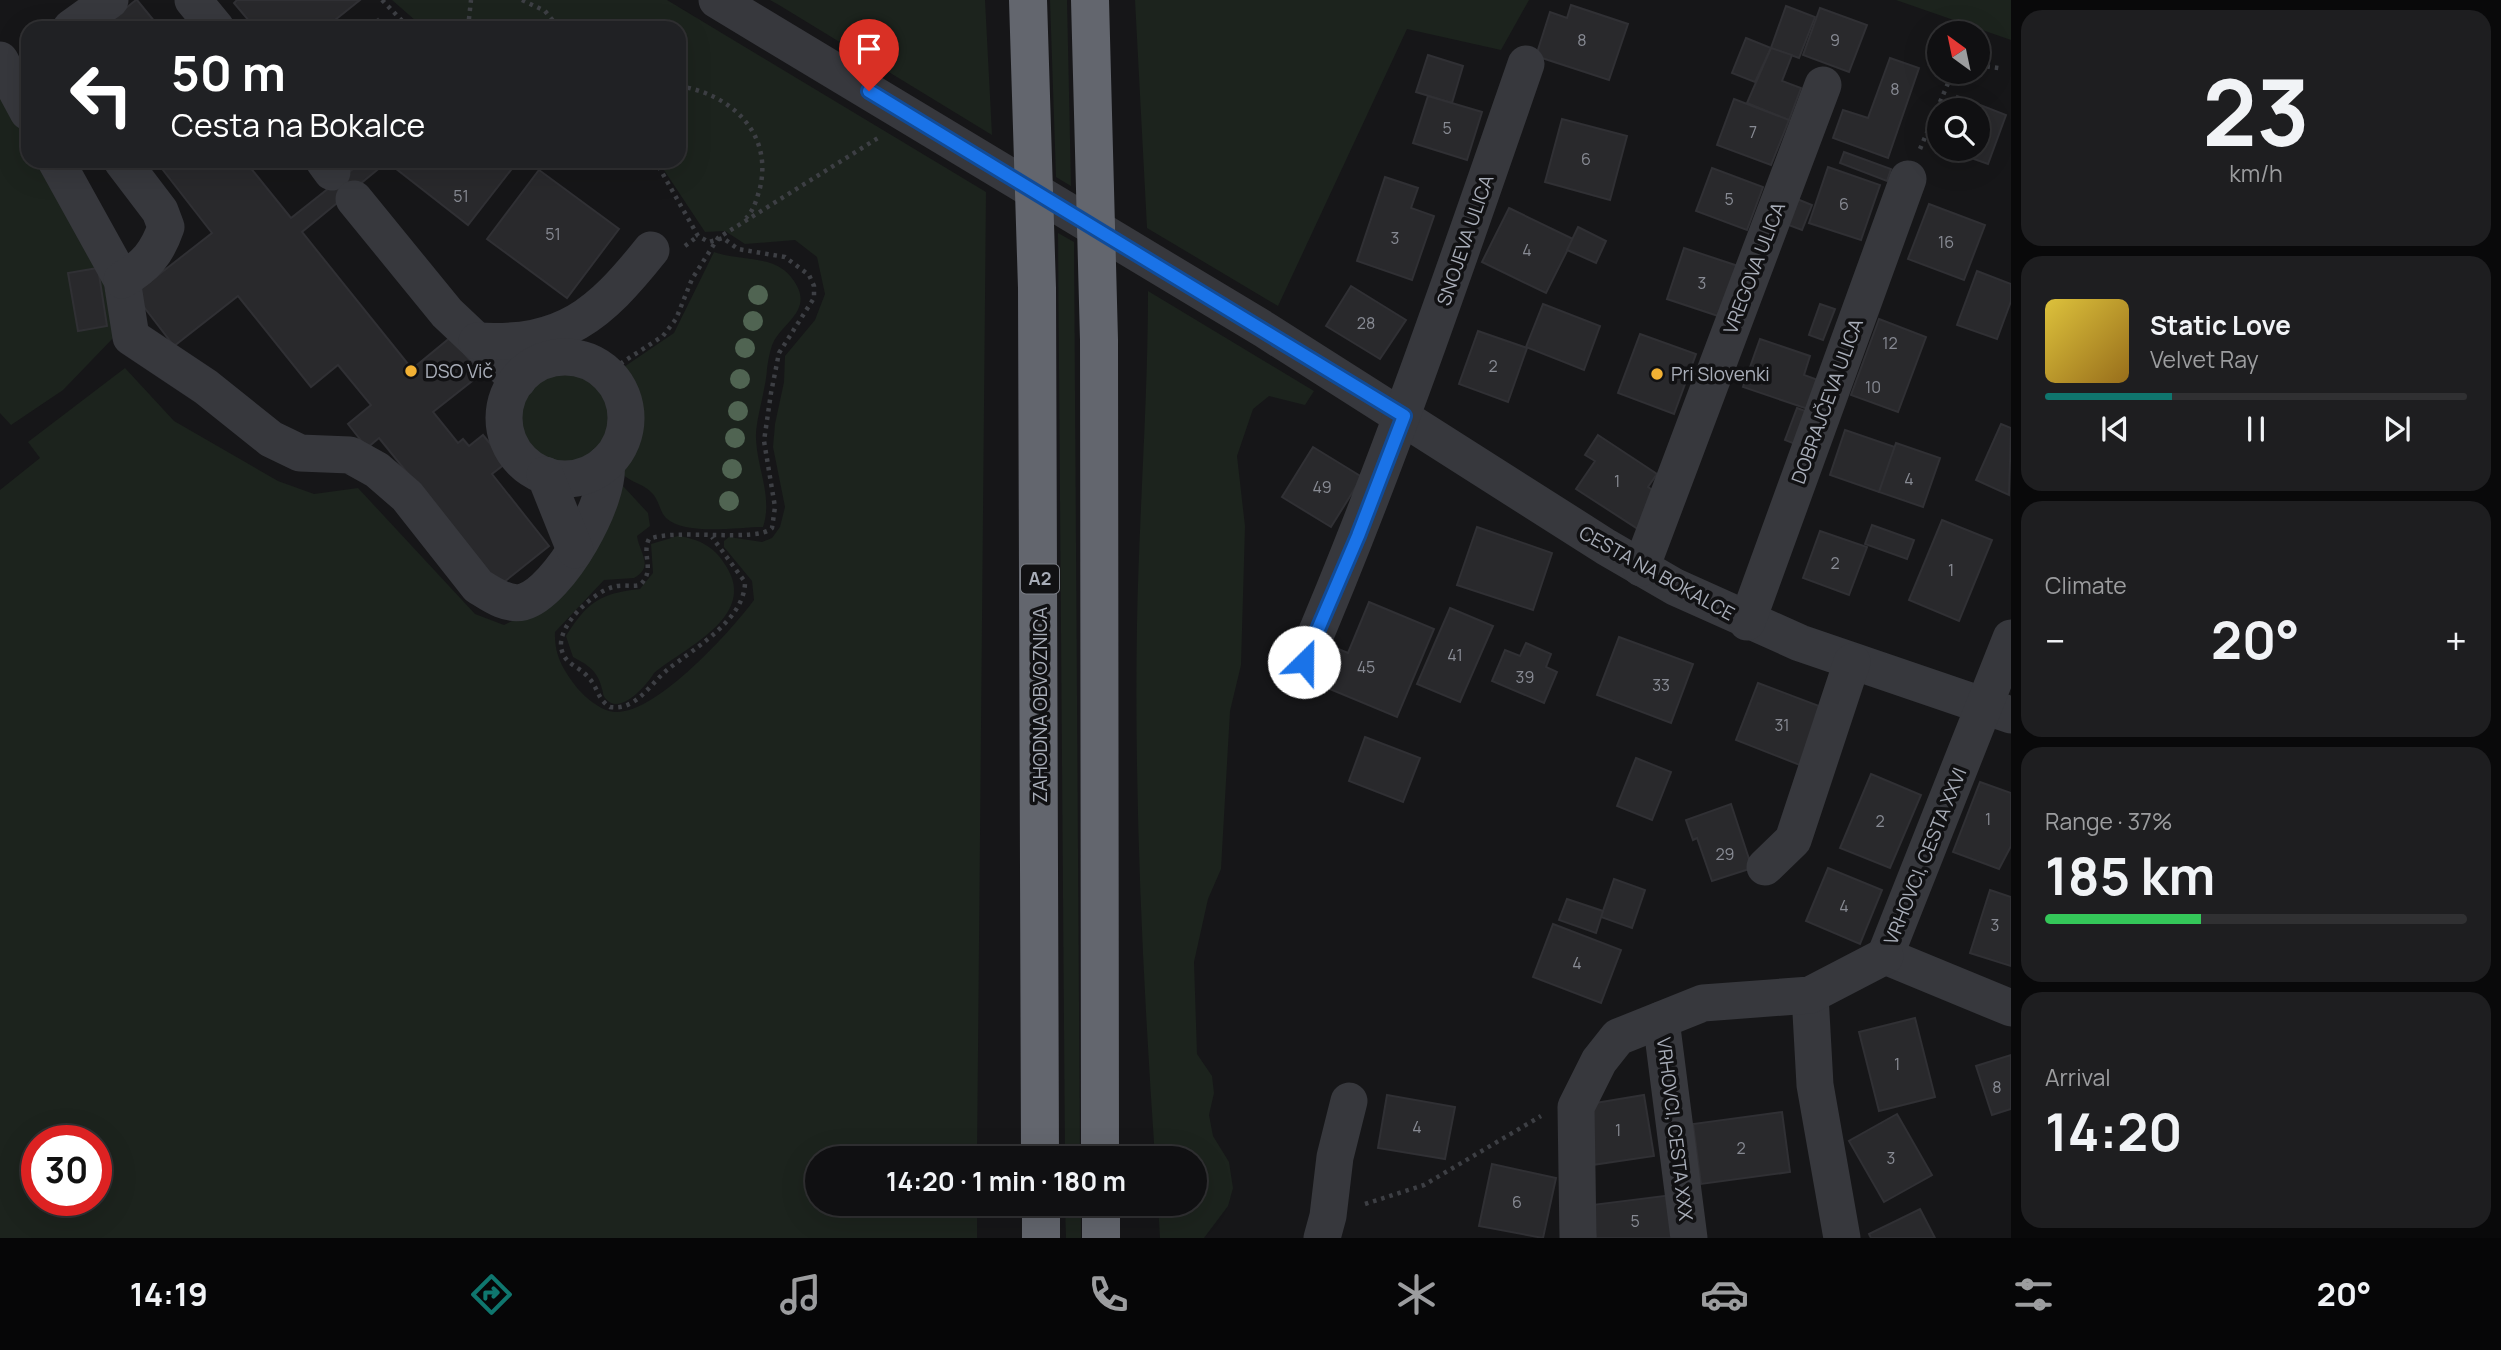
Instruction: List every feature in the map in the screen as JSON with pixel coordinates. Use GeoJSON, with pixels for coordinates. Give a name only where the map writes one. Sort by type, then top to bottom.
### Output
{"type":"FeatureCollection","features":[{"type":"Feature","properties":{"kind":"highway","name":"ZAHODNA OBVOZNICA"},"geometry":{"type":"LineString","coordinates":[[1028,0],[1038,316],[1040,1146]]}},
{"type":"Feature","properties":{"kind":"highway"},"geometry":{"type":"LineString","coordinates":[[1090,0],[1096,169],[1101,500],[1100,1146]]}},
{"type":"Feature","properties":{"kind":"highway"},"geometry":{"type":"LineString","coordinates":[[1041,1216],[1041,1238]]}},
{"type":"Feature","properties":{"kind":"highway"},"geometry":{"type":"LineString","coordinates":[[1101,1216],[1101,1238]]}},
{"type":"Feature","properties":{"kind":"street"},"geometry":{"type":"LineString","coordinates":[[81,21],[110,0]]}},
{"type":"Feature","properties":{"kind":"street"},"geometry":{"type":"LineString","coordinates":[[192,0],[210,21]]}},
{"type":"Feature","properties":{"kind":"street","name":"CESTA NA BOKALCE"},"geometry":{"type":"LineString","coordinates":[[717,0],[1404,416],[1641,568],[1747,622],[1852,662],[1998,711]]}},
{"type":"Feature","properties":{"kind":"street"},"geometry":{"type":"LineString","coordinates":[[0,60],[21,99]]}},
{"type":"Feature","properties":{"kind":"street","name":"SNOJEVA ULICA"},"geometry":{"type":"LineString","coordinates":[[1404,416],[1526,64]]}},
{"type":"Feature","properties":{"kind":"street","name":"VREGOVA ULICA"},"geometry":{"type":"LineString","coordinates":[[1641,568],[1822,85]]}},
{"type":"Feature","properties":{"kind":"street"},"geometry":{"type":"LineString","coordinates":[[60,168],[122,280],[131,337],[206,387],[271,439],[300,453],[350,455],[377,470],[407,496],[478,586],[493,596],[510,602],[524,601],[538,593],[575,550],[593,522],[608,476],[606,463]]}},
{"type":"Feature","properties":{"kind":"street"},"geometry":{"type":"LineString","coordinates":[[122,280],[140,269],[157,251],[166,227],[160,211],[127,168]]}},
{"type":"Feature","properties":{"kind":"street"},"geometry":{"type":"LineString","coordinates":[[337,177],[447,313],[518,380]]}},
{"type":"Feature","properties":{"kind":"street","name":"DOBRAJČEVA ULICA"},"geometry":{"type":"LineString","coordinates":[[1747,622],[1908,179]]}},
{"type":"Feature","properties":{"kind":"street"},"geometry":{"type":"LineString","coordinates":[[477,341],[509,343],[536,339],[576,324],[604,305],[651,250]]}},
{"type":"Feature","properties":{"kind":"street"},"geometry":{"type":"LineString","coordinates":[[565,357],[586,360],[606,373],[617,386],[625,406],[625,426],[619,446],[606,463],[590,474],[572,479],[545,475],[519,458],[508,442],[504,424],[505,404],[518,380],[544,360],[565,357]]}},
{"type":"Feature","properties":{"kind":"street"},"geometry":{"type":"LineString","coordinates":[[1304,662],[1358,536],[1404,416]]}},
{"type":"Feature","properties":{"kind":"street"},"geometry":{"type":"LineString","coordinates":[[545,475],[575,550]]}},
{"type":"Feature","properties":{"kind":"street","name":"VRHOVCI, CESTA XXVI"},"geometry":{"type":"LineString","coordinates":[[2011,639],[1998,711],[1885,956],[2011,1008]]}},
{"type":"Feature","properties":{"kind":"street"},"geometry":{"type":"LineString","coordinates":[[1765,867],[1793,841],[1852,662]]}},
{"type":"Feature","properties":{"kind":"street","name":"VRHOVCI, CESTA XXX"},"geometry":{"type":"LineString","coordinates":[[1578,1238],[1576,1107],[1599,1061],[1618,1037],[1703,1003],[1810,995],[1885,956]]}},
{"type":"Feature","properties":{"kind":"street"},"geometry":{"type":"LineString","coordinates":[[1810,995],[1815,1085],[1842,1238]]}},
{"type":"Feature","properties":{"kind":"street","name":"VRHOVCI, CESTA XXX"},"geometry":{"type":"LineString","coordinates":[[1661,1020],[1689,1238]]}},
{"type":"Feature","properties":{"kind":"street"},"geometry":{"type":"LineString","coordinates":[[1325,1227],[1335,1157],[1349,1101]]}},
{"type":"Feature","properties":{"kind":"path"},"geometry":{"type":"LineString","coordinates":[[382,0],[402,21]]}},
{"type":"Feature","properties":{"kind":"path"},"geometry":{"type":"LineString","coordinates":[[469,21],[471,0]]}},
{"type":"Feature","properties":{"kind":"path"},"geometry":{"type":"LineString","coordinates":[[522,0],[545,11],[553,21]]}},
{"type":"Feature","properties":{"kind":"path"},"geometry":{"type":"LineString","coordinates":[[1990,67],[1999,68]]}},
{"type":"Feature","properties":{"kind":"path"},"geometry":{"type":"LineString","coordinates":[[1908,179],[1948,84]]}},
{"type":"Feature","properties":{"kind":"path"},"geometry":{"type":"LineString","coordinates":[[686,87],[729,104],[744,117],[759,144],[762,179],[758,196],[750,214],[735,228]]}},
{"type":"Feature","properties":{"kind":"path"},"geometry":{"type":"LineString","coordinates":[[659,168],[698,236],[709,242],[913,118]]}},
{"type":"Feature","properties":{"kind":"path"},"geometry":{"type":"LineString","coordinates":[[606,373],[663,336],[670,328],[687,299],[692,279],[718,238]]}},
{"type":"Feature","properties":{"kind":"path"},"geometry":{"type":"LineString","coordinates":[[712,537],[745,582],[745,590],[737,607],[710,638],[665,671],[639,697],[622,707],[610,707],[597,695],[587,674],[573,667],[562,652],[561,638],[565,630],[598,593],[616,585],[640,585],[645,580],[649,569],[646,546],[649,539],[680,534],[712,537],[731,533],[762,535],[772,528],[775,507],[764,441],[771,393],[779,353],[814,298],[814,286],[809,275],[785,257],[738,249],[729,240],[718,238]]}},
{"type":"Feature","properties":{"kind":"path"},"geometry":{"type":"LineString","coordinates":[[1325,1227],[1424,1185],[1583,1090]]}},
{"type":"Feature","properties":{"kind":"shaded area"},"geometry":{"type":"Polygon","coordinates":[[[392,0],[667,0],[986,192],[977,1146],[805,1146],[805,1216],[977,1216],[977,1238],[0,1238],[0,490],[40,458],[28,442],[125,368],[174,421],[278,481],[314,494],[358,488],[475,614],[504,625],[537,609],[614,486],[623,486],[648,513],[650,526],[637,536],[644,569],[634,578],[604,580],[555,632],[555,641],[558,656],[568,676],[588,699],[609,711],[626,711],[667,689],[688,671],[728,632],[754,600],[752,581],[724,547],[724,541],[729,537],[762,542],[772,538],[780,527],[785,507],[773,447],[775,424],[784,382],[785,356],[815,320],[825,294],[817,257],[795,240],[745,244],[725,231],[705,232],[663,168],[686,168],[686,21],[416,21],[392,0]]]}},
{"type":"Feature","properties":{"kind":"shaded area"},"geometry":{"type":"Polygon","coordinates":[[[770,0],[985,0],[992,135],[779,5],[770,0]]]}},
{"type":"Feature","properties":{"kind":"shaded area"},"geometry":{"type":"Polygon","coordinates":[[[1050,0],[1067,0],[1071,186],[1056,177],[1050,0]]]}},
{"type":"Feature","properties":{"kind":"shaded area"},"geometry":{"type":"Polygon","coordinates":[[[1135,0],[1529,0],[1501,50],[1407,29],[1278,306],[1147,228],[1135,0]]]}},
{"type":"Feature","properties":{"kind":"shaded area"},"geometry":{"type":"Polygon","coordinates":[[[1896,0],[2011,0],[2011,40],[1990,33],[1990,21],[1956,21],[1896,0]]]}},
{"type":"Feature","properties":{"kind":"shaded area"},"geometry":{"type":"Polygon","coordinates":[[[0,89],[21,128],[21,168],[43,168],[100,266],[115,336],[63,390],[11,425],[0,413],[0,89]]]}},
{"type":"Feature","properties":{"kind":"shaded area"},"geometry":{"type":"Polygon","coordinates":[[[1058,233],[1074,242],[1080,1146],[1065,1146],[1058,233]]]}},
{"type":"Feature","properties":{"kind":"shaded area"},"geometry":{"type":"Polygon","coordinates":[[[714,252],[761,261],[782,269],[791,277],[800,296],[797,311],[772,346],[757,423],[757,449],[766,505],[763,527],[698,529],[675,524],[664,516],[650,491],[621,473],[621,467],[630,449],[638,404],[618,371],[674,333],[714,252]]]}},
{"type":"Feature","properties":{"kind":"shaded area"},"geometry":{"type":"Polygon","coordinates":[[[1148,291],[1314,391],[1305,405],[1269,396],[1253,409],[1237,456],[1245,526],[1241,665],[1230,711],[1221,869],[1208,899],[1194,962],[1197,1054],[1212,1076],[1214,1093],[1209,1115],[1213,1136],[1229,1162],[1233,1188],[1228,1206],[1204,1238],[1160,1238],[1159,1216],[1207,1216],[1207,1146],[1154,1146],[1140,891],[1136,691],[1148,291]]]}},
{"type":"Feature","properties":{"kind":"shaded area"},"geometry":{"type":"Polygon","coordinates":[[[566,371],[584,375],[599,385],[609,400],[613,418],[609,436],[599,451],[584,461],[566,465],[548,461],[533,451],[523,436],[519,418],[523,400],[533,385],[548,375],[566,371]]]}},
{"type":"Feature","properties":{"kind":"shaded area"},"geometry":{"type":"Polygon","coordinates":[[[678,536],[693,539],[716,553],[726,566],[733,584],[733,600],[726,615],[700,640],[654,673],[633,697],[618,704],[612,703],[604,696],[595,673],[573,657],[566,636],[581,615],[596,601],[615,593],[640,589],[653,573],[651,544],[678,536]]]}},
{"type":"Feature","properties":{"kind":"shaded area"},"geometry":{"type":"Polygon","coordinates":[[[1065,1216],[1081,1216],[1081,1238],[1066,1238],[1065,1216]]]}},
{"type":"Feature","properties":{"kind":"building"},"geometry":{"type":"Polygon","coordinates":[[[136,0],[154,21],[110,21],[136,0]]]}},
{"type":"Feature","properties":{"kind":"building"},"geometry":{"type":"Polygon","coordinates":[[[237,0],[360,0],[334,21],[249,21],[234,3],[237,0]]]}},
{"type":"Feature","properties":{"kind":"building"},"geometry":{"type":"Polygon","coordinates":[[[1571,5],[1628,24],[1609,80],[1536,56],[1550,12],[1567,18],[1571,5]]]}},
{"type":"Feature","properties":{"kind":"building"},"geometry":{"type":"Polygon","coordinates":[[[1786,6],[1815,17],[1799,58],[1771,48],[1786,6]]]}},
{"type":"Feature","properties":{"kind":"building"},"geometry":{"type":"Polygon","coordinates":[[[1820,8],[1867,25],[1849,72],[1803,55],[1820,8]]]}},
{"type":"Feature","properties":{"kind":"building"},"geometry":{"type":"Polygon","coordinates":[[[1746,38],[1771,48],[1755,82],[1732,73],[1746,38]]]}},
{"type":"Feature","properties":{"kind":"building"},"geometry":{"type":"Polygon","coordinates":[[[1771,48],[1792,55],[1782,81],[1801,88],[1789,120],[1747,103],[1771,48]]]}},
{"type":"Feature","properties":{"kind":"building"},"geometry":{"type":"Polygon","coordinates":[[[1428,55],[1463,66],[1452,103],[1416,92],[1428,55]]]}},
{"type":"Feature","properties":{"kind":"building"},"geometry":{"type":"Polygon","coordinates":[[[1890,58],[1919,68],[1888,158],[1833,138],[1843,110],[1868,118],[1890,58]]]}},
{"type":"Feature","properties":{"kind":"building"},"geometry":{"type":"Polygon","coordinates":[[[1428,96],[1482,112],[1467,160],[1413,143],[1428,96]]]}},
{"type":"Feature","properties":{"kind":"building"},"geometry":{"type":"Polygon","coordinates":[[[1734,99],[1789,120],[1771,165],[1717,145],[1734,99]]]}},
{"type":"Feature","properties":{"kind":"building"},"geometry":{"type":"Polygon","coordinates":[[[1990,109],[2006,115],[1990,159],[1990,109]]]}},
{"type":"Feature","properties":{"kind":"building"},"geometry":{"type":"Polygon","coordinates":[[[1562,119],[1627,136],[1610,200],[1545,182],[1562,119]]]}},
{"type":"Feature","properties":{"kind":"building"},"geometry":{"type":"Polygon","coordinates":[[[1844,152],[1891,169],[1887,181],[1840,163],[1844,152]]]}},
{"type":"Feature","properties":{"kind":"building"},"geometry":{"type":"Polygon","coordinates":[[[1828,167],[1880,185],[1861,240],[1809,223],[1828,167]]]}},
{"type":"Feature","properties":{"kind":"building","name":"DSO Vič"},"geometry":{"type":"Polygon","coordinates":[[[161,168],[251,168],[291,218],[354,168],[380,168],[302,232],[412,369],[451,337],[481,374],[433,412],[458,443],[463,439],[469,446],[483,435],[506,463],[492,474],[549,546],[499,586],[379,438],[367,448],[348,424],[371,405],[338,365],[311,387],[238,296],[174,346],[134,294],[212,233],[161,168]]]}},
{"type":"Feature","properties":{"kind":"building"},"geometry":{"type":"Polygon","coordinates":[[[395,168],[513,168],[468,225],[395,168]]]}},
{"type":"Feature","properties":{"kind":"building"},"geometry":{"type":"Polygon","coordinates":[[[1712,168],[1763,187],[1747,230],[1696,211],[1712,168]]]}},
{"type":"Feature","properties":{"kind":"building"},"geometry":{"type":"Polygon","coordinates":[[[539,170],[619,229],[567,298],[487,239],[539,170]]]}},
{"type":"Feature","properties":{"kind":"building"},"geometry":{"type":"Polygon","coordinates":[[[1385,177],[1418,188],[1411,208],[1434,216],[1412,280],[1357,261],[1385,177]]]}},
{"type":"Feature","properties":{"kind":"building"},"geometry":{"type":"Polygon","coordinates":[[[1792,197],[1812,205],[1802,230],[1783,223],[1792,197]]]}},
{"type":"Feature","properties":{"kind":"building"},"geometry":{"type":"Polygon","coordinates":[[[1929,204],[1985,225],[1964,280],[1908,259],[1929,204]]]}},
{"type":"Feature","properties":{"kind":"building"},"geometry":{"type":"Polygon","coordinates":[[[1509,208],[1573,239],[1546,293],[1482,262],[1509,208]]]}},
{"type":"Feature","properties":{"kind":"building"},"geometry":{"type":"Polygon","coordinates":[[[1578,227],[1606,241],[1596,263],[1567,250],[1578,227]]]}},
{"type":"Feature","properties":{"kind":"building"},"geometry":{"type":"Polygon","coordinates":[[[1684,248],[1738,266],[1721,317],[1667,299],[1684,248]]]}},
{"type":"Feature","properties":{"kind":"building"},"geometry":{"type":"Polygon","coordinates":[[[98,268],[107,326],[78,331],[68,273],[98,268]]]}},
{"type":"Feature","properties":{"kind":"building"},"geometry":{"type":"Polygon","coordinates":[[[1977,271],[2011,284],[2011,301],[1997,339],[1957,325],[1977,271]]]}},
{"type":"Feature","properties":{"kind":"building"},"geometry":{"type":"Polygon","coordinates":[[[1351,286],[1406,320],[1380,359],[1326,326],[1351,286]]]}},
{"type":"Feature","properties":{"kind":"building"},"geometry":{"type":"Polygon","coordinates":[[[1543,304],[1600,326],[1584,370],[1526,347],[1543,304]]]}},
{"type":"Feature","properties":{"kind":"building"},"geometry":{"type":"Polygon","coordinates":[[[1820,304],[1835,309],[1823,340],[1809,335],[1820,304]]]}},
{"type":"Feature","properties":{"kind":"building"},"geometry":{"type":"Polygon","coordinates":[[[1879,319],[1926,337],[1898,412],[1851,395],[1879,319]]]}},
{"type":"Feature","properties":{"kind":"building"},"geometry":{"type":"Polygon","coordinates":[[[1478,331],[1527,348],[1508,402],[1459,384],[1478,331]]]}},
{"type":"Feature","properties":{"kind":"building","name":"Pri Slovenki"},"geometry":{"type":"Polygon","coordinates":[[[1640,334],[1696,354],[1674,414],[1618,393],[1640,334]]]}},
{"type":"Feature","properties":{"kind":"building"},"geometry":{"type":"Polygon","coordinates":[[[1760,339],[1810,356],[1804,375],[1818,380],[1808,409],[1743,387],[1760,339]]]}},
{"type":"Feature","properties":{"kind":"building"},"geometry":{"type":"Polygon","coordinates":[[[1797,408],[1816,415],[1803,447],[1785,440],[1797,408]]]}},
{"type":"Feature","properties":{"kind":"building"},"geometry":{"type":"Polygon","coordinates":[[[2001,424],[2011,428],[2009,495],[1976,480],[2001,424]]]}},
{"type":"Feature","properties":{"kind":"building"},"geometry":{"type":"Polygon","coordinates":[[[1845,430],[1895,447],[1879,492],[1830,475],[1845,430]]]}},
{"type":"Feature","properties":{"kind":"building"},"geometry":{"type":"Polygon","coordinates":[[[1598,435],[1657,474],[1648,487],[1663,497],[1641,531],[1576,489],[1595,461],[1585,455],[1598,435]]]}},
{"type":"Feature","properties":{"kind":"building"},"geometry":{"type":"Polygon","coordinates":[[[1896,443],[1940,458],[1923,507],[1879,492],[1896,443]]]}},
{"type":"Feature","properties":{"kind":"building"},"geometry":{"type":"Polygon","coordinates":[[[1313,447],[1362,477],[1331,527],[1282,497],[1313,447]]]}},
{"type":"Feature","properties":{"kind":"building"},"geometry":{"type":"Polygon","coordinates":[[[1942,520],[1992,540],[1959,621],[1909,600],[1942,520]]]}},
{"type":"Feature","properties":{"kind":"building"},"geometry":{"type":"Polygon","coordinates":[[[1872,525],[1914,540],[1907,559],[1865,544],[1872,525]]]}},
{"type":"Feature","properties":{"kind":"building"},"geometry":{"type":"Polygon","coordinates":[[[1477,527],[1552,553],[1533,610],[1457,585],[1477,527]]]}},
{"type":"Feature","properties":{"kind":"building"},"geometry":{"type":"Polygon","coordinates":[[[1820,531],[1867,547],[1849,595],[1803,578],[1820,531]]]}},
{"type":"Feature","properties":{"kind":"building"},"geometry":{"type":"Polygon","coordinates":[[[1369,602],[1434,629],[1397,717],[1308,680],[1324,643],[1348,653],[1369,602]]]}},
{"type":"Feature","properties":{"kind":"building"},"geometry":{"type":"Polygon","coordinates":[[[1450,608],[1493,626],[1460,702],[1417,684],[1450,608]]]}},
{"type":"Feature","properties":{"kind":"building"},"geometry":{"type":"Polygon","coordinates":[[[1619,637],[1693,664],[1671,723],[1597,695],[1619,637]]]}},
{"type":"Feature","properties":{"kind":"building"},"geometry":{"type":"Polygon","coordinates":[[[1526,643],[1551,654],[1546,667],[1557,672],[1544,703],[1492,681],[1505,650],[1520,656],[1526,643]]]}},
{"type":"Feature","properties":{"kind":"building"},"geometry":{"type":"Polygon","coordinates":[[[1758,683],[1827,709],[1805,767],[1736,740],[1758,683]]]}},
{"type":"Feature","properties":{"kind":"building"},"geometry":{"type":"Polygon","coordinates":[[[1365,737],[1420,758],[1403,802],[1349,781],[1365,737]]]}},
{"type":"Feature","properties":{"kind":"building"},"geometry":{"type":"Polygon","coordinates":[[[1636,758],[1671,772],[1652,820],[1617,806],[1636,758]]]}},
{"type":"Feature","properties":{"kind":"building"},"geometry":{"type":"Polygon","coordinates":[[[1871,774],[1921,795],[1890,868],[1840,848],[1871,774]]]}},
{"type":"Feature","properties":{"kind":"building"},"geometry":{"type":"Polygon","coordinates":[[[1980,782],[2011,793],[2011,846],[1999,869],[1953,852],[1980,782]]]}},
{"type":"Feature","properties":{"kind":"building"},"geometry":{"type":"Polygon","coordinates":[[[1731,804],[1752,868],[1712,881],[1697,838],[1693,840],[1686,820],[1731,804]]]}},
{"type":"Feature","properties":{"kind":"building"},"geometry":{"type":"Polygon","coordinates":[[[1828,868],[1882,890],[1860,944],[1806,921],[1828,868]]]}},
{"type":"Feature","properties":{"kind":"building"},"geometry":{"type":"Polygon","coordinates":[[[1614,879],[1645,890],[1632,928],[1601,917],[1614,879]]]}},
{"type":"Feature","properties":{"kind":"building"},"geometry":{"type":"Polygon","coordinates":[[[1990,890],[2011,897],[2011,966],[1970,953],[1990,890]]]}},
{"type":"Feature","properties":{"kind":"building"},"geometry":{"type":"Polygon","coordinates":[[[1567,899],[1603,911],[1596,933],[1559,920],[1567,899]]]}},
{"type":"Feature","properties":{"kind":"building"},"geometry":{"type":"Polygon","coordinates":[[[1553,924],[1621,950],[1601,1003],[1533,977],[1553,924]]]}},
{"type":"Feature","properties":{"kind":"building"},"geometry":{"type":"Polygon","coordinates":[[[1915,1018],[1935,1097],[1879,1111],[1859,1032],[1915,1018]]]}},
{"type":"Feature","properties":{"kind":"building"},"geometry":{"type":"Polygon","coordinates":[[[2011,1055],[2011,1109],[1992,1115],[1976,1066],[2011,1055]]]}},
{"type":"Feature","properties":{"kind":"building"},"geometry":{"type":"Polygon","coordinates":[[[1387,1095],[1455,1107],[1445,1159],[1378,1148],[1387,1095]]]}},
{"type":"Feature","properties":{"kind":"building"},"geometry":{"type":"Polygon","coordinates":[[[1644,1095],[1654,1156],[1592,1165],[1583,1105],[1644,1095]]]}},
{"type":"Feature","properties":{"kind":"building"},"geometry":{"type":"Polygon","coordinates":[[[1782,1112],[1790,1172],[1701,1184],[1693,1124],[1782,1112]]]}},
{"type":"Feature","properties":{"kind":"building"},"geometry":{"type":"Polygon","coordinates":[[[1897,1114],[1932,1175],[1884,1202],[1849,1141],[1897,1114]]]}},
{"type":"Feature","properties":{"kind":"building"},"geometry":{"type":"Polygon","coordinates":[[[1492,1164],[1556,1178],[1543,1238],[1479,1226],[1492,1164]]]}},
{"type":"Feature","properties":{"kind":"building"},"geometry":{"type":"Polygon","coordinates":[[[1672,1195],[1678,1238],[1596,1238],[1592,1205],[1672,1195]]]}},
{"type":"Feature","properties":{"kind":"building"},"geometry":{"type":"Polygon","coordinates":[[[1920,1209],[1935,1238],[1871,1238],[1869,1234],[1920,1209]]]}},
{"type":"Feature","properties":{"kind":"place","name":"DSO Vič"},"geometry":{"type":"Point","coordinates":[411,371]}},
{"type":"Feature","properties":{"kind":"place","name":"Pri Slovenki"},"geometry":{"type":"Point","coordinates":[1657,374]}},
{"type":"Feature","properties":{"kind":"route"},"geometry":{"type":"LineString","coordinates":[[869,91],[1404,416],[1358,536],[1304,662]]}}]}
